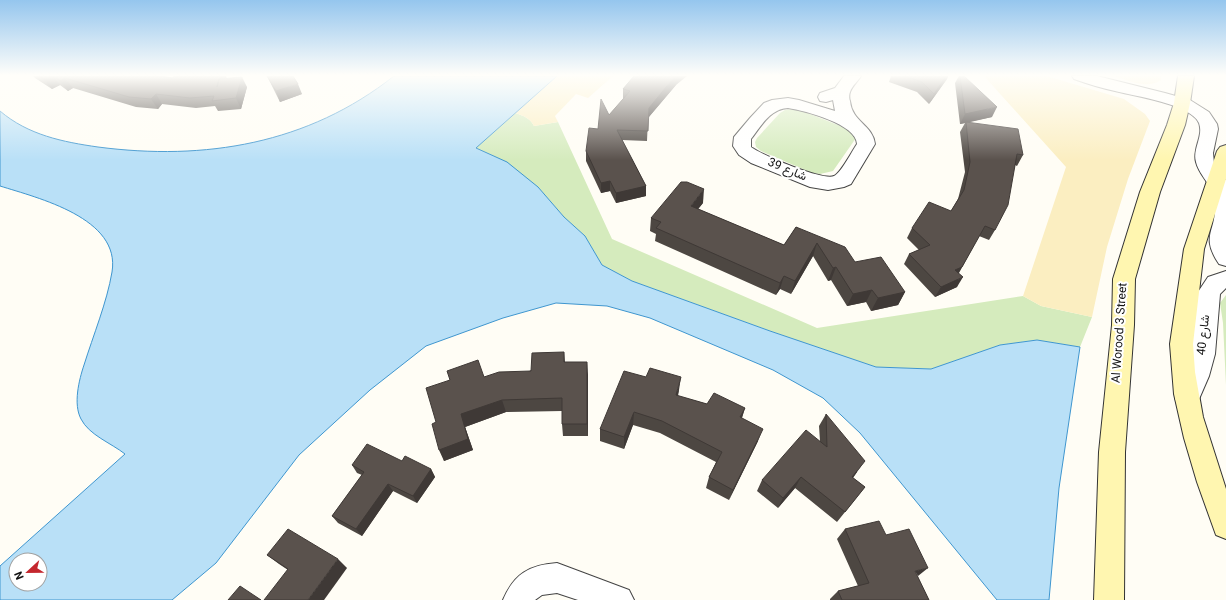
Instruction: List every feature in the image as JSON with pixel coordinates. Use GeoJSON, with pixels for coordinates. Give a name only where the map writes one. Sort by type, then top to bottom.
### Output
{"type":"FeatureCollection","features":[{"type":"Feature","properties":{"kind":"street","name":"شارع 39"},"geometry":{"type":"LineString","coordinates":[[780,104],[769,108],[743,137],[741,141],[745,151],[750,155],[817,182],[824,184],[838,183],[844,179],[866,144],[866,139],[862,131],[853,124],[798,104]]}},
{"type":"Feature","properties":{"kind":"street","name":"شارع 39"},"geometry":{"type":"LineString","coordinates":[[842,104],[842,107],[853,124]]}},
{"type":"Feature","properties":{"kind":"street"},"geometry":{"type":"LineString","coordinates":[[1153,104],[1176,125]]}},
{"type":"Feature","properties":{"kind":"street","name":"Al Worood 3 Street"},"geometry":{"type":"LineString","coordinates":[[1108,600],[1112,452],[1123,325],[1124,279],[1150,192],[1176,125],[1182,104]]}},
{"type":"Feature","properties":{"kind":"street"},"geometry":{"type":"LineString","coordinates":[[1184,104],[1202,115],[1208,123],[1209,130],[1203,154],[1205,162],[1217,181],[1225,206],[1225,218],[1218,237],[1219,246],[1226,258]]}},
{"type":"Feature","properties":{"kind":"street"},"geometry":{"type":"LineString","coordinates":[[1226,151],[1217,181],[1201,224],[1190,275],[1182,347],[1187,398],[1203,464],[1226,525]]}},
{"type":"Feature","properties":{"kind":"street","name":"شارع 40"},"geometry":{"type":"LineString","coordinates":[[1187,398],[1203,354],[1208,292],[1216,283],[1226,280]]}},
{"type":"Feature","properties":{"kind":"street"},"geometry":{"type":"LineString","coordinates":[[518,600],[527,587],[537,581],[547,578],[556,578],[619,600]]}},
{"type":"Feature","properties":{"kind":"green space"},"geometry":{"type":"Polygon","coordinates":[[[785,110],[800,110],[848,129],[856,138],[833,171],[820,174],[812,173],[761,151],[756,147],[755,142],[757,138],[780,113],[785,110]]]}},
{"type":"Feature","properties":{"kind":"green space"},"geometry":{"type":"Polygon","coordinates":[[[515,113],[531,121],[534,126],[558,122],[612,239],[817,328],[1023,296],[1041,306],[1092,317],[1080,347],[1037,340],[1000,345],[931,369],[876,367],[770,331],[632,281],[602,265],[585,236],[564,217],[538,187],[475,148],[515,113]]]}},
{"type":"Feature","properties":{"kind":"green space"},"geometry":{"type":"Polygon","coordinates":[[[1226,295],[1226,385],[1223,323],[1220,303],[1226,295]]]}},
{"type":"Feature","properties":{"kind":"sand"},"geometry":{"type":"Polygon","coordinates":[[[525,104],[566,104],[555,116],[558,122],[534,126],[531,121],[515,113],[525,104]]]}},
{"type":"Feature","properties":{"kind":"sand"},"geometry":{"type":"Polygon","coordinates":[[[1009,104],[1131,104],[1145,114],[1150,121],[1128,179],[1107,247],[1092,317],[1041,306],[1023,296],[1066,167],[1009,104]]]}},
{"type":"Feature","properties":{"kind":"water"},"geometry":{"type":"Polygon","coordinates":[[[352,104],[526,104],[476,148],[507,162],[538,187],[564,217],[585,236],[602,265],[632,281],[770,331],[876,367],[931,369],[1000,345],[1037,340],[1080,347],[1059,488],[1049,600],[997,600],[860,433],[823,398],[773,370],[650,318],[607,306],[556,303],[503,318],[426,346],[370,390],[299,455],[216,563],[172,600],[0,600],[0,566],[8,559],[8,592],[48,592],[48,552],[16,552],[125,454],[89,430],[81,419],[77,406],[80,378],[110,283],[112,272],[111,253],[104,237],[91,224],[74,213],[55,204],[0,186],[0,111],[22,126],[34,132],[59,140],[98,147],[138,151],[216,149],[254,142],[291,132],[327,118],[352,104]]]}},
{"type":"Feature","properties":{"kind":"building"},"geometry":{"type":"Polygon","coordinates":[[[600,104],[604,104],[609,115],[619,104],[652,104],[649,108],[648,131],[617,130],[646,186],[616,193],[610,181],[601,183],[586,151],[589,128],[598,129],[600,104]]]}},
{"type":"Feature","properties":{"kind":"building"},"geometry":{"type":"Polygon","coordinates":[[[964,104],[994,104],[997,107],[965,114],[964,104]]]}},
{"type":"Feature","properties":{"kind":"building"},"geometry":{"type":"Polygon","coordinates":[[[966,122],[1018,129],[1023,155],[1017,154],[1008,205],[995,230],[985,226],[962,267],[955,270],[963,277],[941,287],[909,254],[930,245],[912,228],[929,202],[951,211],[964,190],[970,162],[966,122]]]}},
{"type":"Feature","properties":{"kind":"building"},"geometry":{"type":"Polygon","coordinates":[[[681,182],[687,182],[704,189],[691,206],[784,245],[796,227],[845,247],[855,262],[881,257],[905,292],[878,298],[872,290],[853,294],[836,267],[833,268],[817,243],[795,281],[784,276],[780,283],[656,228],[661,222],[651,218],[681,182]]]}},
{"type":"Feature","properties":{"kind":"building"},"geometry":{"type":"Polygon","coordinates":[[[564,352],[564,362],[587,362],[587,424],[562,424],[562,398],[502,400],[461,414],[468,439],[439,450],[432,424],[436,422],[426,388],[450,380],[447,371],[478,360],[484,377],[499,372],[531,371],[532,353],[564,352]]]}},
{"type":"Feature","properties":{"kind":"building"},"geometry":{"type":"Polygon","coordinates":[[[650,368],[681,377],[676,395],[707,404],[714,393],[745,408],[740,417],[763,429],[733,490],[709,477],[722,452],[662,421],[634,412],[624,437],[600,429],[624,371],[646,377],[650,368]]]}},
{"type":"Feature","properties":{"kind":"building"},"geometry":{"type":"Polygon","coordinates":[[[826,414],[865,461],[852,477],[865,487],[845,512],[801,477],[783,498],[762,480],[806,430],[827,447],[826,414]]]}},
{"type":"Feature","properties":{"kind":"building"},"geometry":{"type":"Polygon","coordinates":[[[367,444],[402,461],[405,456],[431,469],[413,496],[388,484],[356,529],[332,516],[364,472],[352,465],[367,444]]]}},
{"type":"Feature","properties":{"kind":"building"},"geometry":{"type":"Polygon","coordinates":[[[879,521],[886,535],[909,529],[928,568],[915,571],[929,600],[842,600],[838,591],[869,583],[845,529],[879,521]]]}},
{"type":"Feature","properties":{"kind":"building"},"geometry":{"type":"Polygon","coordinates":[[[288,529],[338,559],[308,600],[264,600],[288,569],[267,555],[288,529]]]}},
{"type":"Feature","properties":{"kind":"building"},"geometry":{"type":"Polygon","coordinates":[[[240,586],[261,600],[228,600],[240,586]]]}}]}
